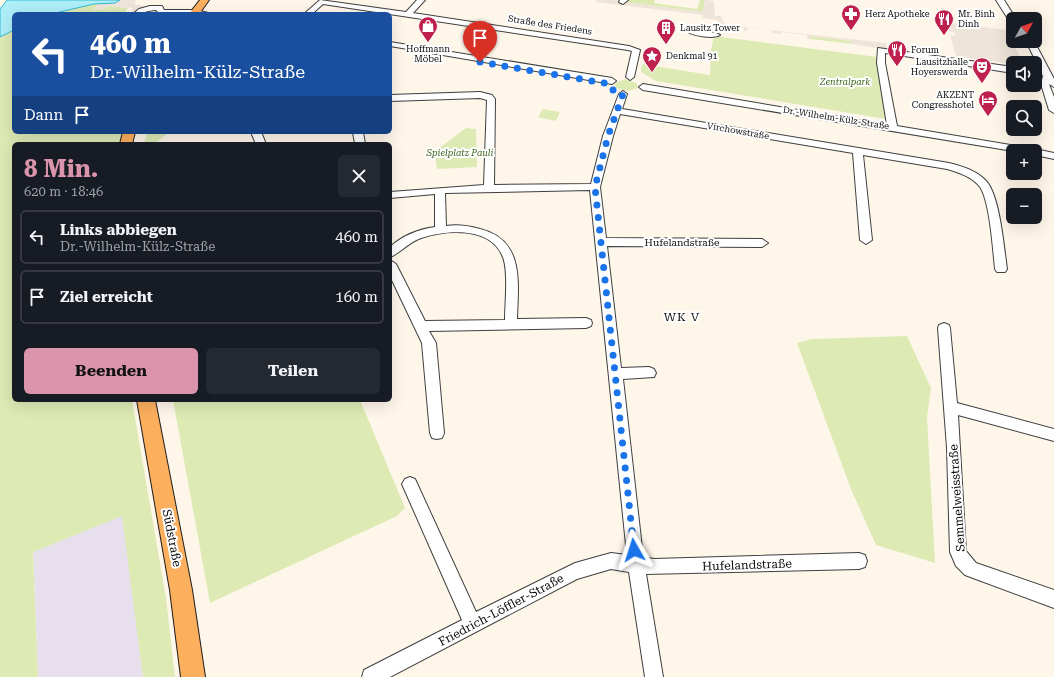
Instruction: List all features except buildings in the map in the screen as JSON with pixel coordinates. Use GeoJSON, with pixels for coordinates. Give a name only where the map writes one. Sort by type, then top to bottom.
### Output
{"type":"FeatureCollection","features":[{"type":"Feature","properties":{"kind":"main road"},"geometry":{"type":"LineString","coordinates":[[196,12],[204,0]]}},
{"type":"Feature","properties":{"kind":"main road","name":"Südstraße"},"geometry":{"type":"LineString","coordinates":[[146,402],[181,590],[193,677]]}},
{"type":"Feature","properties":{"kind":"street"},"geometry":{"type":"LineString","coordinates":[[409,14],[421,0]]}},
{"type":"Feature","properties":{"kind":"street"},"geometry":{"type":"LineString","coordinates":[[1000,0],[1008,12]]}},
{"type":"Feature","properties":{"kind":"street"},"geometry":{"type":"LineString","coordinates":[[1008,0],[1015,12]]}},
{"type":"Feature","properties":{"kind":"street","name":"Straße des Friedens"},"geometry":{"type":"LineString","coordinates":[[310,12],[323,1],[633,49],[636,50],[630,77]]}},
{"type":"Feature","properties":{"kind":"street"},"geometry":{"type":"LineString","coordinates":[[139,12],[148,8],[159,8],[159,12]]}},
{"type":"Feature","properties":{"kind":"street"},"geometry":{"type":"LineString","coordinates":[[692,32],[716,35]]}},
{"type":"Feature","properties":{"kind":"street"},"geometry":{"type":"LineString","coordinates":[[392,44],[611,82]]}},
{"type":"Feature","properties":{"kind":"street"},"geometry":{"type":"LineString","coordinates":[[392,48],[611,82],[619,77],[630,77]]}},
{"type":"Feature","properties":{"kind":"street"},"geometry":{"type":"LineString","coordinates":[[892,127],[881,63],[881,50],[1006,69]]}},
{"type":"Feature","properties":{"kind":"street","name":"Dr.-Wilhelm-Külz-Straße"},"geometry":{"type":"LineString","coordinates":[[630,77],[640,81],[642,88]]}},
{"type":"Feature","properties":{"kind":"street"},"geometry":{"type":"LineString","coordinates":[[1042,79],[1054,84]]}},
{"type":"Feature","properties":{"kind":"street"},"geometry":{"type":"LineString","coordinates":[[1042,80],[1046,84],[1054,110]]}},
{"type":"Feature","properties":{"kind":"street"},"geometry":{"type":"LineString","coordinates":[[611,82],[613,90],[623,94],[608,136],[595,187],[636,565],[654,677]]}},
{"type":"Feature","properties":{"kind":"street","name":"Dr.-Wilhelm-Külz-Straße"},"geometry":{"type":"LineString","coordinates":[[642,88],[880,130],[1006,155]]}},
{"type":"Feature","properties":{"kind":"street","name":"Dr.-Wilhelm-Külz-Straße"},"geometry":{"type":"LineString","coordinates":[[623,94],[634,93],[642,88],[892,127],[1006,147]]}},
{"type":"Feature","properties":{"kind":"street"},"geometry":{"type":"LineString","coordinates":[[392,98],[480,95],[489,97],[491,99],[489,188]]}},
{"type":"Feature","properties":{"kind":"street","name":"Virchowstraße"},"geometry":{"type":"LineString","coordinates":[[617,111],[950,166],[964,171],[978,180],[988,190],[1001,269]]}},
{"type":"Feature","properties":{"kind":"street"},"geometry":{"type":"LineString","coordinates":[[858,151],[866,240]]}},
{"type":"Feature","properties":{"kind":"street"},"geometry":{"type":"LineString","coordinates":[[1042,153],[1054,156]]}},
{"type":"Feature","properties":{"kind":"street"},"geometry":{"type":"LineString","coordinates":[[1042,161],[1054,164]]}},
{"type":"Feature","properties":{"kind":"street"},"geometry":{"type":"LineString","coordinates":[[392,195],[440,190],[489,188],[595,187]]}},
{"type":"Feature","properties":{"kind":"street"},"geometry":{"type":"LineString","coordinates":[[440,190],[441,230]]}},
{"type":"Feature","properties":{"kind":"street"},"geometry":{"type":"LineString","coordinates":[[392,249],[402,241],[415,235],[441,230],[474,230],[489,235],[503,246],[510,258],[511,324]]}},
{"type":"Feature","properties":{"kind":"street","name":"Hufelandstraße"},"geometry":{"type":"LineString","coordinates":[[601,242],[762,243]]}},
{"type":"Feature","properties":{"kind":"street"},"geometry":{"type":"LineString","coordinates":[[392,268],[422,326],[429,343],[437,433]]}},
{"type":"Feature","properties":{"kind":"street"},"geometry":{"type":"LineString","coordinates":[[422,326],[586,323]]}},
{"type":"Feature","properties":{"kind":"street","name":"Semmelweisstraße"},"geometry":{"type":"LineString","coordinates":[[944,328],[951,407],[958,552],[962,560],[971,569],[979,573],[1054,599]]}},
{"type":"Feature","properties":{"kind":"street"},"geometry":{"type":"LineString","coordinates":[[616,374],[649,373]]}},
{"type":"Feature","properties":{"kind":"street"},"geometry":{"type":"LineString","coordinates":[[951,407],[1054,435]]}},
{"type":"Feature","properties":{"kind":"street"},"geometry":{"type":"LineString","coordinates":[[410,484],[473,625]]}},
{"type":"Feature","properties":{"kind":"street","name":"Friedrich-Löffler-Straße"},"geometry":{"type":"LineString","coordinates":[[370,677],[575,571],[611,561],[636,565]]}},
{"type":"Feature","properties":{"kind":"street","name":"Hufelandstraße"},"geometry":{"type":"LineString","coordinates":[[636,565],[654,567],[859,561]]}},
{"type":"Feature","properties":{"kind":"shaded area"},"geometry":{"type":"Polygon","coordinates":[[[120,0],[136,0],[134,4],[148,7],[140,12],[131,12],[133,8],[107,6],[104,9],[93,10],[99,3],[115,3],[120,0]]]}},
{"type":"Feature","properties":{"kind":"shaded area"},"geometry":{"type":"Polygon","coordinates":[[[597,0],[624,0],[623,2],[703,12],[705,0],[714,1],[715,16],[721,16],[725,25],[765,30],[748,28],[747,31],[744,31],[744,28],[720,26],[720,28],[717,28],[718,20],[702,18],[703,15],[596,2],[597,0]]]}},
{"type":"Feature","properties":{"kind":"shaded area"},"geometry":{"type":"Polygon","coordinates":[[[945,22],[1006,30],[1006,48],[1016,48],[1020,56],[1006,56],[1006,64],[956,56],[950,35],[955,36],[954,32],[948,31],[945,22]]]}},
{"type":"Feature","properties":{"kind":"shaded area"},"geometry":{"type":"Polygon","coordinates":[[[771,30],[886,43],[888,50],[852,44],[850,41],[811,36],[811,39],[807,39],[807,35],[781,32],[781,34],[772,33],[771,30]]]}},
{"type":"Feature","properties":{"kind":"shaded area"},"geometry":{"type":"Polygon","coordinates":[[[123,515],[143,677],[38,677],[33,552],[123,515]]]}},
{"type":"Feature","properties":{"kind":"green space"},"geometry":{"type":"Polygon","coordinates":[[[624,0],[655,0],[654,3],[697,9],[700,0],[705,0],[703,12],[623,2],[624,0]]]}},
{"type":"Feature","properties":{"kind":"green space"},"geometry":{"type":"Polygon","coordinates":[[[99,3],[94,10],[104,9],[107,6],[128,8],[125,12],[60,12],[99,3]]]}},
{"type":"Feature","properties":{"kind":"green space"},"geometry":{"type":"Polygon","coordinates":[[[12,31],[12,134],[122,134],[120,142],[12,142],[12,402],[132,402],[166,598],[175,677],[143,677],[122,516],[33,552],[38,677],[0,677],[0,37],[12,31]]]}},
{"type":"Feature","properties":{"kind":"green space","name":"Zentralpark"},"geometry":{"type":"Polygon","coordinates":[[[714,36],[877,57],[886,119],[656,81],[641,72],[642,64],[710,75],[711,50],[714,36]]]}},
{"type":"Feature","properties":{"kind":"green space"},"geometry":{"type":"Polygon","coordinates":[[[811,36],[851,41],[852,44],[811,39],[811,36]]]}},
{"type":"Feature","properties":{"kind":"green space"},"geometry":{"type":"Polygon","coordinates":[[[625,79],[636,83],[638,88],[628,91],[616,88],[615,83],[625,79]]]}},
{"type":"Feature","properties":{"kind":"green space"},"geometry":{"type":"Polygon","coordinates":[[[543,109],[560,112],[556,121],[538,117],[543,109]]]}},
{"type":"Feature","properties":{"kind":"green space","name":"Spielplatz Pauli"},"geometry":{"type":"Polygon","coordinates":[[[466,128],[476,129],[477,167],[437,169],[435,155],[442,146],[466,128]]]}},
{"type":"Feature","properties":{"kind":"green space"},"geometry":{"type":"Polygon","coordinates":[[[146,134],[167,134],[157,142],[144,142],[146,134]]]}},
{"type":"Feature","properties":{"kind":"green space"},"geometry":{"type":"Polygon","coordinates":[[[907,336],[931,388],[927,417],[935,563],[876,545],[851,489],[797,343],[812,339],[907,336]]]}},
{"type":"Feature","properties":{"kind":"green space"},"geometry":{"type":"Polygon","coordinates":[[[173,402],[361,402],[405,508],[397,516],[210,603],[173,402]]]}},
{"type":"Feature","properties":{"kind":"water"},"geometry":{"type":"Polygon","coordinates":[[[7,0],[120,0],[115,3],[94,4],[60,12],[12,12],[12,31],[0,37],[0,9],[7,0]]]}},
{"type":"Feature","properties":{"kind":"place","name":"Herz Apotheke"},"geometry":{"type":"Point","coordinates":[851,31]}},
{"type":"Feature","properties":{"kind":"place","name":"Mr. Binh Dinh"},"geometry":{"type":"Point","coordinates":[944,36]}},
{"type":"Feature","properties":{"kind":"place","name":"Hoffmann Möbel"},"geometry":{"type":"Point","coordinates":[428,43]}},
{"type":"Feature","properties":{"kind":"place","name":"Lausitz Tower"},"geometry":{"type":"Point","coordinates":[666,45]}},
{"type":"Feature","properties":{"kind":"place","name":"Forum"},"geometry":{"type":"Point","coordinates":[897,67]}},
{"type":"Feature","properties":{"kind":"place","name":"Denkmal 91"},"geometry":{"type":"Point","coordinates":[652,73]}},
{"type":"Feature","properties":{"kind":"place","name":"Lausitzhalle Hoyerswerda"},"geometry":{"type":"Point","coordinates":[982,84]}},
{"type":"Feature","properties":{"kind":"place","name":"AKZENT Congresshotel"},"geometry":{"type":"Point","coordinates":[988,117]}},
{"type":"Feature","properties":{"kind":"district","name":"WK V"},"geometry":{"type":"Point","coordinates":[682,317]}},
{"type":"Feature","properties":{"kind":"route"},"geometry":{"type":"LineString","coordinates":[[480,62],[610,84],[613,90],[623,94],[608,136],[595,187],[634,550]]}}]}
